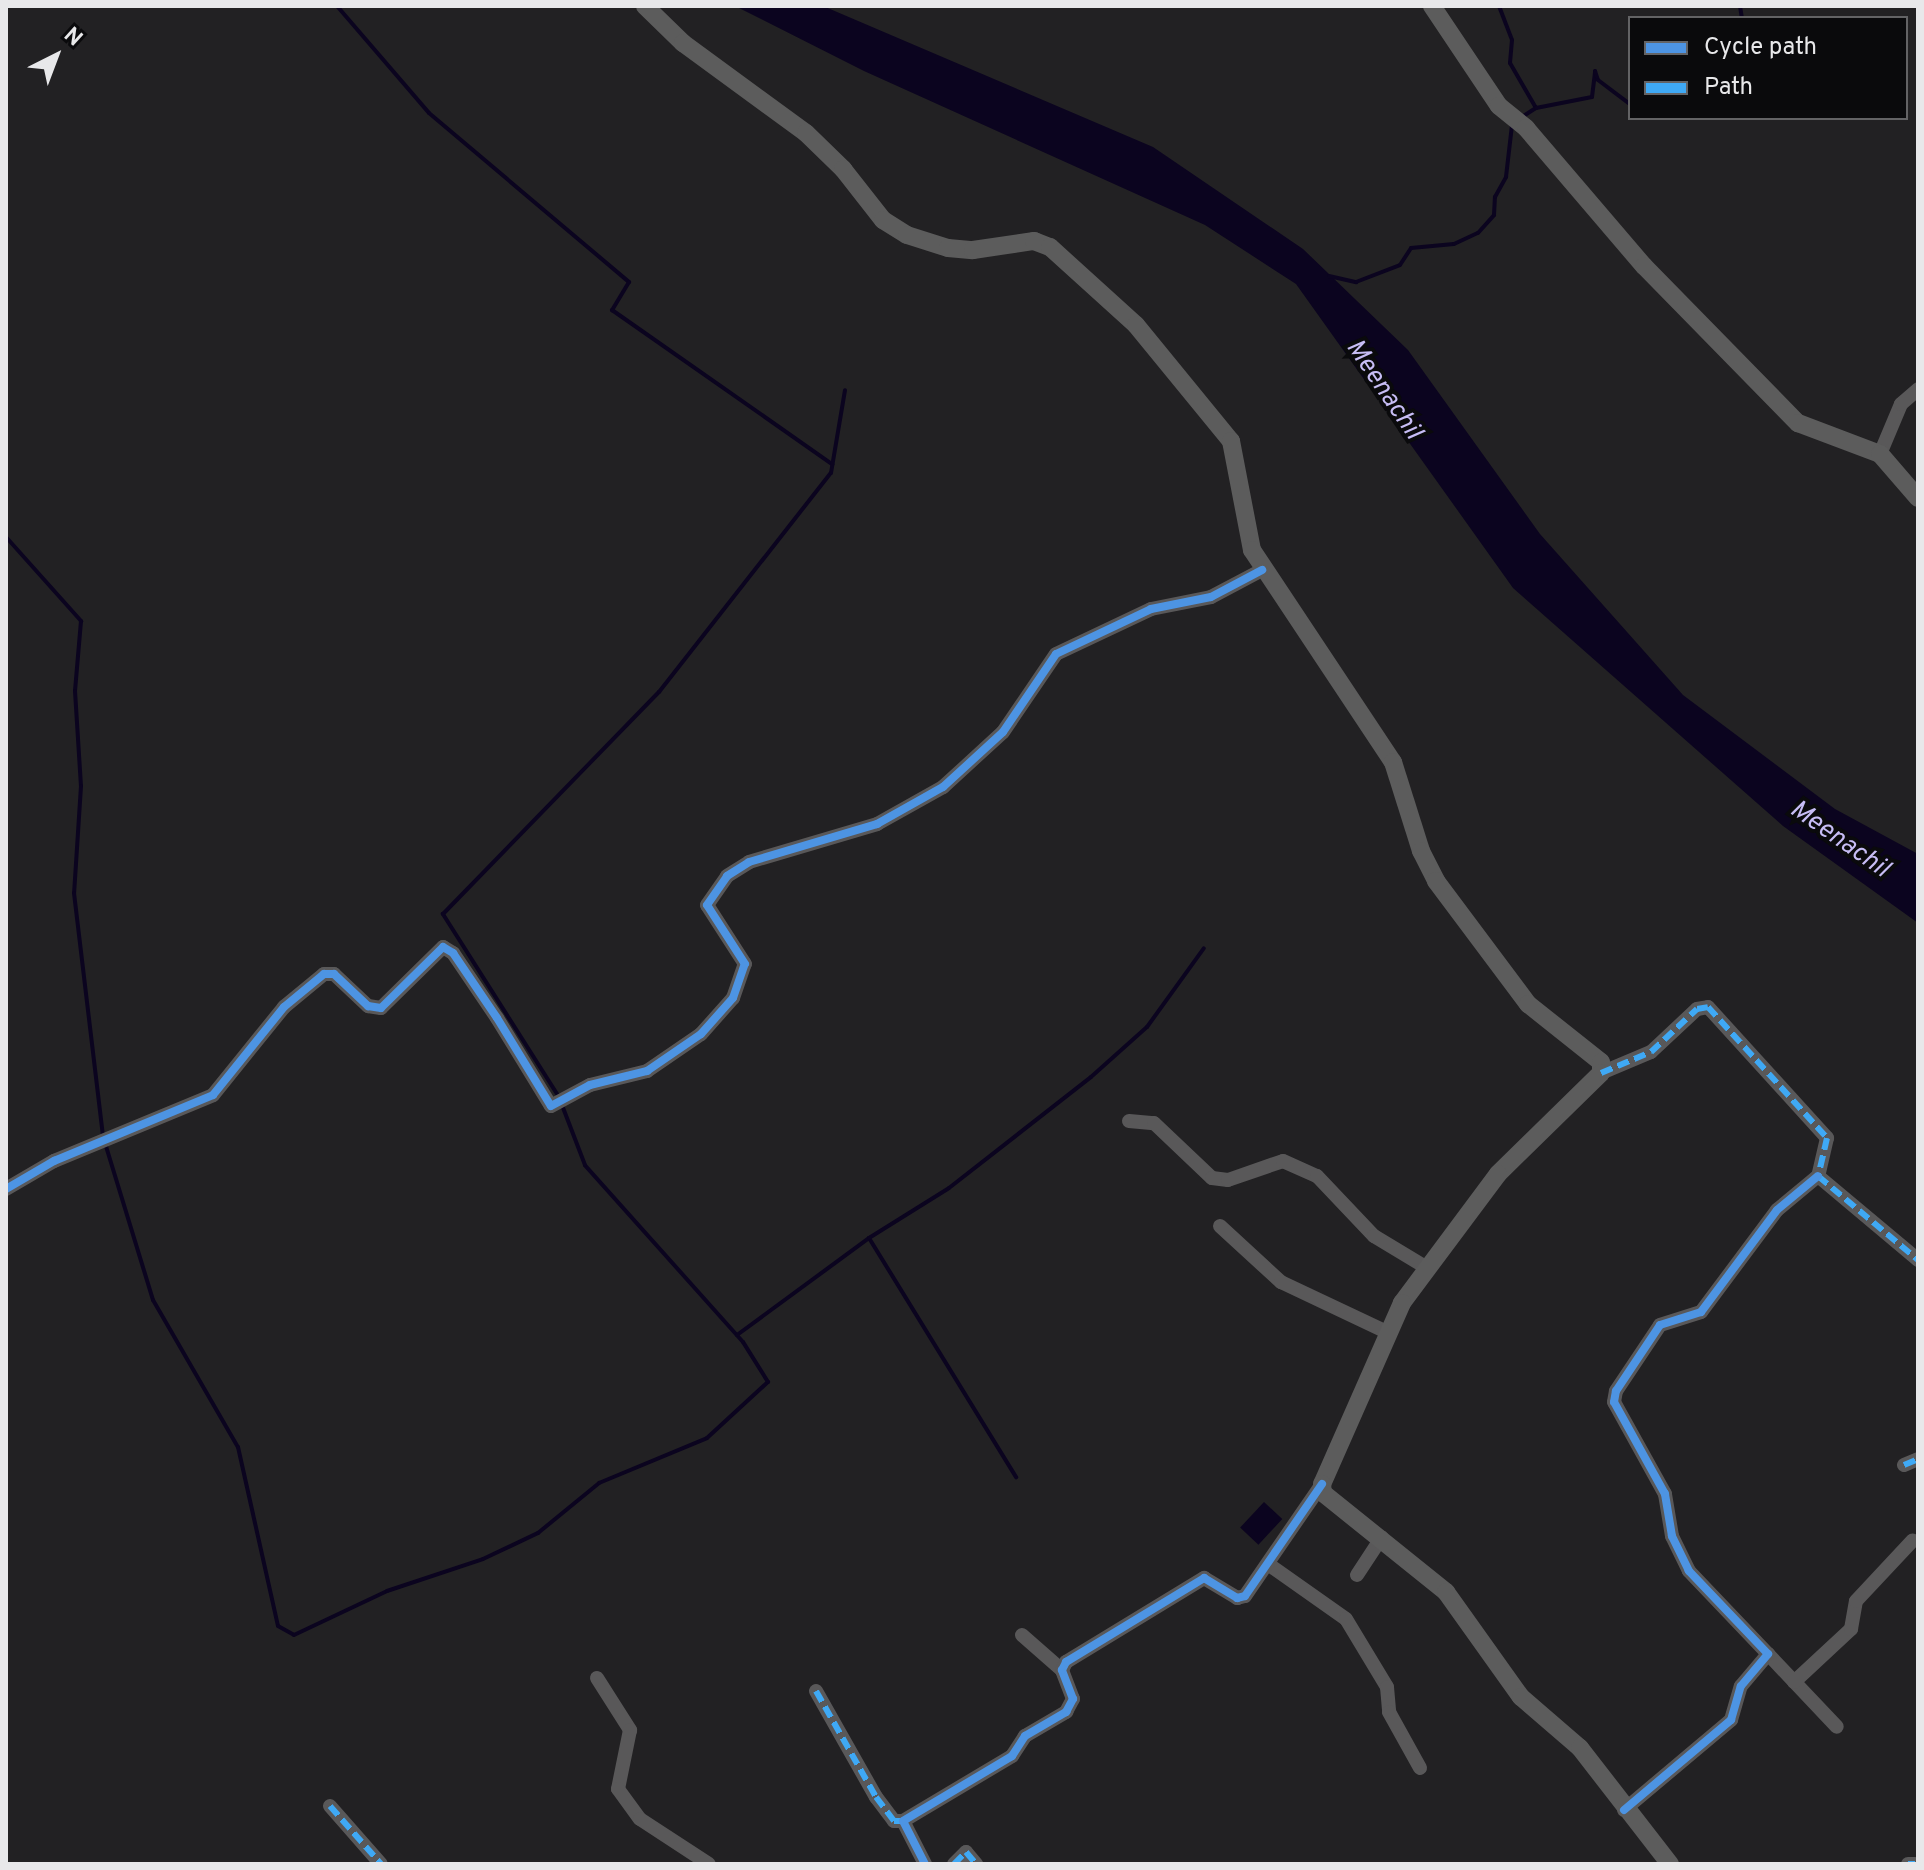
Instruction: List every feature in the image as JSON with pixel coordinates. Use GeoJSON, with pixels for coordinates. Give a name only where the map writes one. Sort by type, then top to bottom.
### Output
{"type":"FeatureCollection","features":[{"type":"Feature","properties":{"kind":"main road"},"geometry":{"type":"LineString","coordinates":[[645,6],[683,43],[806,133],[843,169],[883,220],[907,235],[948,248],[973,250],[1034,241],[1050,247],[1136,325],[1231,441],[1246,528],[1262,570],[1393,762],[1421,851],[1436,881],[1528,1004],[1601,1062],[1601,1073],[1498,1174],[1427,1268],[1389,1333],[1322,1484],[1323,1493],[1382,1537],[1446,1592],[1521,1697],[1580,1748],[1624,1810],[1670,1864]]}},
{"type":"Feature","properties":{"kind":"main road"},"geometry":{"type":"LineString","coordinates":[[1432,6],[1499,106],[1526,128],[1644,266],[1798,423],[1880,454],[1918,498]]}},
{"type":"Feature","properties":{"kind":"street"},"geometry":{"type":"LineString","coordinates":[[1880,454],[1901,404],[1918,389]]}},
{"type":"Feature","properties":{"kind":"street"},"geometry":{"type":"LineString","coordinates":[[6,1189],[93,1145],[117,1138],[217,1092],[284,1007],[324,974],[334,974],[368,1006],[381,1008],[443,947],[453,953],[559,1103],[590,1085],[647,1071],[701,1034],[733,998],[745,964],[707,905],[727,876],[749,862],[877,824],[943,787],[1003,732],[1056,654],[1151,609],[1211,597],[1262,570]]}},
{"type":"Feature","properties":{"kind":"street"},"geometry":{"type":"LineString","coordinates":[[1601,1073],[1651,1052],[1697,1009],[1708,1007],[1827,1138],[1818,1176],[1777,1210],[1701,1312],[1660,1325],[1619,1381],[1614,1402],[1665,1494],[1672,1536],[1689,1571],[1837,1727]]}},
{"type":"Feature","properties":{"kind":"street"},"geometry":{"type":"LineString","coordinates":[[1129,1121],[1154,1123],[1212,1178],[1228,1180],[1283,1161],[1317,1176],[1374,1236],[1427,1268]]}},
{"type":"Feature","properties":{"kind":"street"},"geometry":{"type":"LineString","coordinates":[[1818,1176],[1918,1260]]}},
{"type":"Feature","properties":{"kind":"street"},"geometry":{"type":"LineString","coordinates":[[1220,1226],[1268,1273],[1389,1333]]}},
{"type":"Feature","properties":{"kind":"street"},"geometry":{"type":"LineString","coordinates":[[1904,1465],[1918,1459]]}},
{"type":"Feature","properties":{"kind":"street"},"geometry":{"type":"LineString","coordinates":[[1062,1670],[1066,1662],[1204,1578],[1237,1598],[1245,1596],[1322,1484]]}},
{"type":"Feature","properties":{"kind":"street"},"geometry":{"type":"LineString","coordinates":[[1357,1575],[1382,1537]]}},
{"type":"Feature","properties":{"kind":"street"},"geometry":{"type":"LineString","coordinates":[[1794,1682],[1851,1629],[1856,1601],[1913,1540]]}},
{"type":"Feature","properties":{"kind":"street"},"geometry":{"type":"LineString","coordinates":[[1268,1564],[1346,1619],[1387,1687],[1389,1712],[1420,1768]]}},
{"type":"Feature","properties":{"kind":"street"},"geometry":{"type":"LineString","coordinates":[[816,1691],[876,1797],[894,1821],[903,1821],[1012,1756],[1025,1736],[1066,1712],[1073,1691],[1062,1670],[1022,1635]]}},
{"type":"Feature","properties":{"kind":"street"},"geometry":{"type":"LineString","coordinates":[[1624,1810],[1731,1720],[1741,1686],[1768,1654]]}},
{"type":"Feature","properties":{"kind":"street"},"geometry":{"type":"LineString","coordinates":[[597,1678],[630,1730],[618,1789],[640,1819],[709,1864]]}},
{"type":"Feature","properties":{"kind":"street"},"geometry":{"type":"LineString","coordinates":[[330,1806],[381,1864]]}},
{"type":"Feature","properties":{"kind":"street"},"geometry":{"type":"LineString","coordinates":[[903,1821],[925,1864]]}},
{"type":"Feature","properties":{"kind":"street"},"geometry":{"type":"LineString","coordinates":[[954,1864],[966,1852],[976,1864]]}},
{"type":"Feature","properties":{"kind":"street"},"geometry":{"type":"LineString","coordinates":[[1908,1864],[1915,1864]]}},
{"type":"Feature","properties":{"kind":"water","name":"Meenachil"},"geometry":{"type":"Polygon","coordinates":[[[735,6],[823,6],[1153,147],[1303,249],[1408,350],[1540,534],[1683,695],[1835,809],[1918,854],[1918,923],[1783,826],[1513,588],[1296,284],[1205,225],[864,71],[735,6]]]}},
{"type":"Feature","properties":{"kind":"water"},"geometry":{"type":"Polygon","coordinates":[[[1264,1502],[1282,1519],[1258,1545],[1240,1528],[1264,1502]]]}},
{"type":"Feature","properties":{"kind":"waterway"},"geometry":{"type":"LineString","coordinates":[[337,6],[429,113],[629,282],[612,310],[832,464]]}},
{"type":"Feature","properties":{"kind":"waterway"},"geometry":{"type":"LineString","coordinates":[[1499,6],[1512,40],[1510,63],[1536,108]]}},
{"type":"Feature","properties":{"kind":"waterway"},"geometry":{"type":"LineString","coordinates":[[1740,6],[1742,16]]}},
{"type":"Feature","properties":{"kind":"waterway"},"geometry":{"type":"LineString","coordinates":[[1522,117],[1536,108],[1592,97],[1595,71],[1598,80],[1628,102]]}},
{"type":"Feature","properties":{"kind":"waterway"},"geometry":{"type":"LineString","coordinates":[[1329,276],[1356,282],[1400,265],[1411,248],[1454,244],[1478,233],[1494,215],[1495,197],[1506,177],[1512,125]]}},
{"type":"Feature","properties":{"kind":"waterway"},"geometry":{"type":"LineString","coordinates":[[559,1097],[443,914],[659,692],[831,473],[845,390]]}},
{"type":"Feature","properties":{"kind":"waterway"},"geometry":{"type":"LineString","coordinates":[[6,537],[81,621],[75,691],[81,786],[74,893],[103,1135]]}},
{"type":"Feature","properties":{"kind":"waterway"},"geometry":{"type":"LineString","coordinates":[[737,1335],[869,1238],[949,1188],[1091,1077],[1147,1027],[1204,948]]}},
{"type":"Feature","properties":{"kind":"waterway"},"geometry":{"type":"LineString","coordinates":[[105,1143],[153,1300],[238,1447],[278,1626],[294,1635],[387,1591],[483,1559],[538,1533],[599,1483],[707,1438],[768,1382],[743,1342],[585,1165],[562,1105]]}},
{"type":"Feature","properties":{"kind":"waterway"},"geometry":{"type":"LineString","coordinates":[[869,1238],[1016,1477]]}},
{"type":"Feature","properties":{"kind":"marked path"},"geometry":{"type":"LineString","coordinates":[[1601,1073],[1651,1052],[1697,1009],[1708,1007],[1827,1138],[1818,1176],[1918,1260]]}},
{"type":"Feature","properties":{"kind":"marked path"},"geometry":{"type":"LineString","coordinates":[[1904,1465],[1918,1459]]}},
{"type":"Feature","properties":{"kind":"marked path"},"geometry":{"type":"LineString","coordinates":[[816,1691],[876,1797],[894,1821],[903,1821]]}},
{"type":"Feature","properties":{"kind":"marked path"},"geometry":{"type":"LineString","coordinates":[[330,1806],[381,1864]]}},
{"type":"Feature","properties":{"kind":"marked path"},"geometry":{"type":"LineString","coordinates":[[954,1864],[966,1852],[976,1864]]}},
{"type":"Feature","properties":{"kind":"marked path"},"geometry":{"type":"LineString","coordinates":[[1908,1864],[1915,1864]]}},
{"type":"Feature","properties":{"kind":"cycle path"},"geometry":{"type":"LineString","coordinates":[[6,1189],[54,1161],[213,1095],[284,1007],[324,974],[334,974],[368,1006],[381,1008],[443,947],[453,953],[551,1106],[590,1085],[647,1071],[701,1034],[733,998],[745,964],[707,905],[727,876],[749,862],[877,824],[943,787],[1003,732],[1056,654],[1151,609],[1211,597],[1262,570]]}},
{"type":"Feature","properties":{"kind":"cycle path"},"geometry":{"type":"LineString","coordinates":[[1624,1810],[1731,1720],[1741,1686],[1768,1654],[1689,1571],[1672,1536],[1665,1494],[1614,1402],[1616,1391],[1660,1325],[1701,1312],[1777,1210],[1818,1176]]}},
{"type":"Feature","properties":{"kind":"cycle path"},"geometry":{"type":"LineString","coordinates":[[925,1864],[903,1821],[1012,1756],[1025,1736],[1066,1712],[1073,1699],[1062,1670],[1066,1662],[1204,1578],[1237,1598],[1245,1596],[1322,1484]]}}]}
